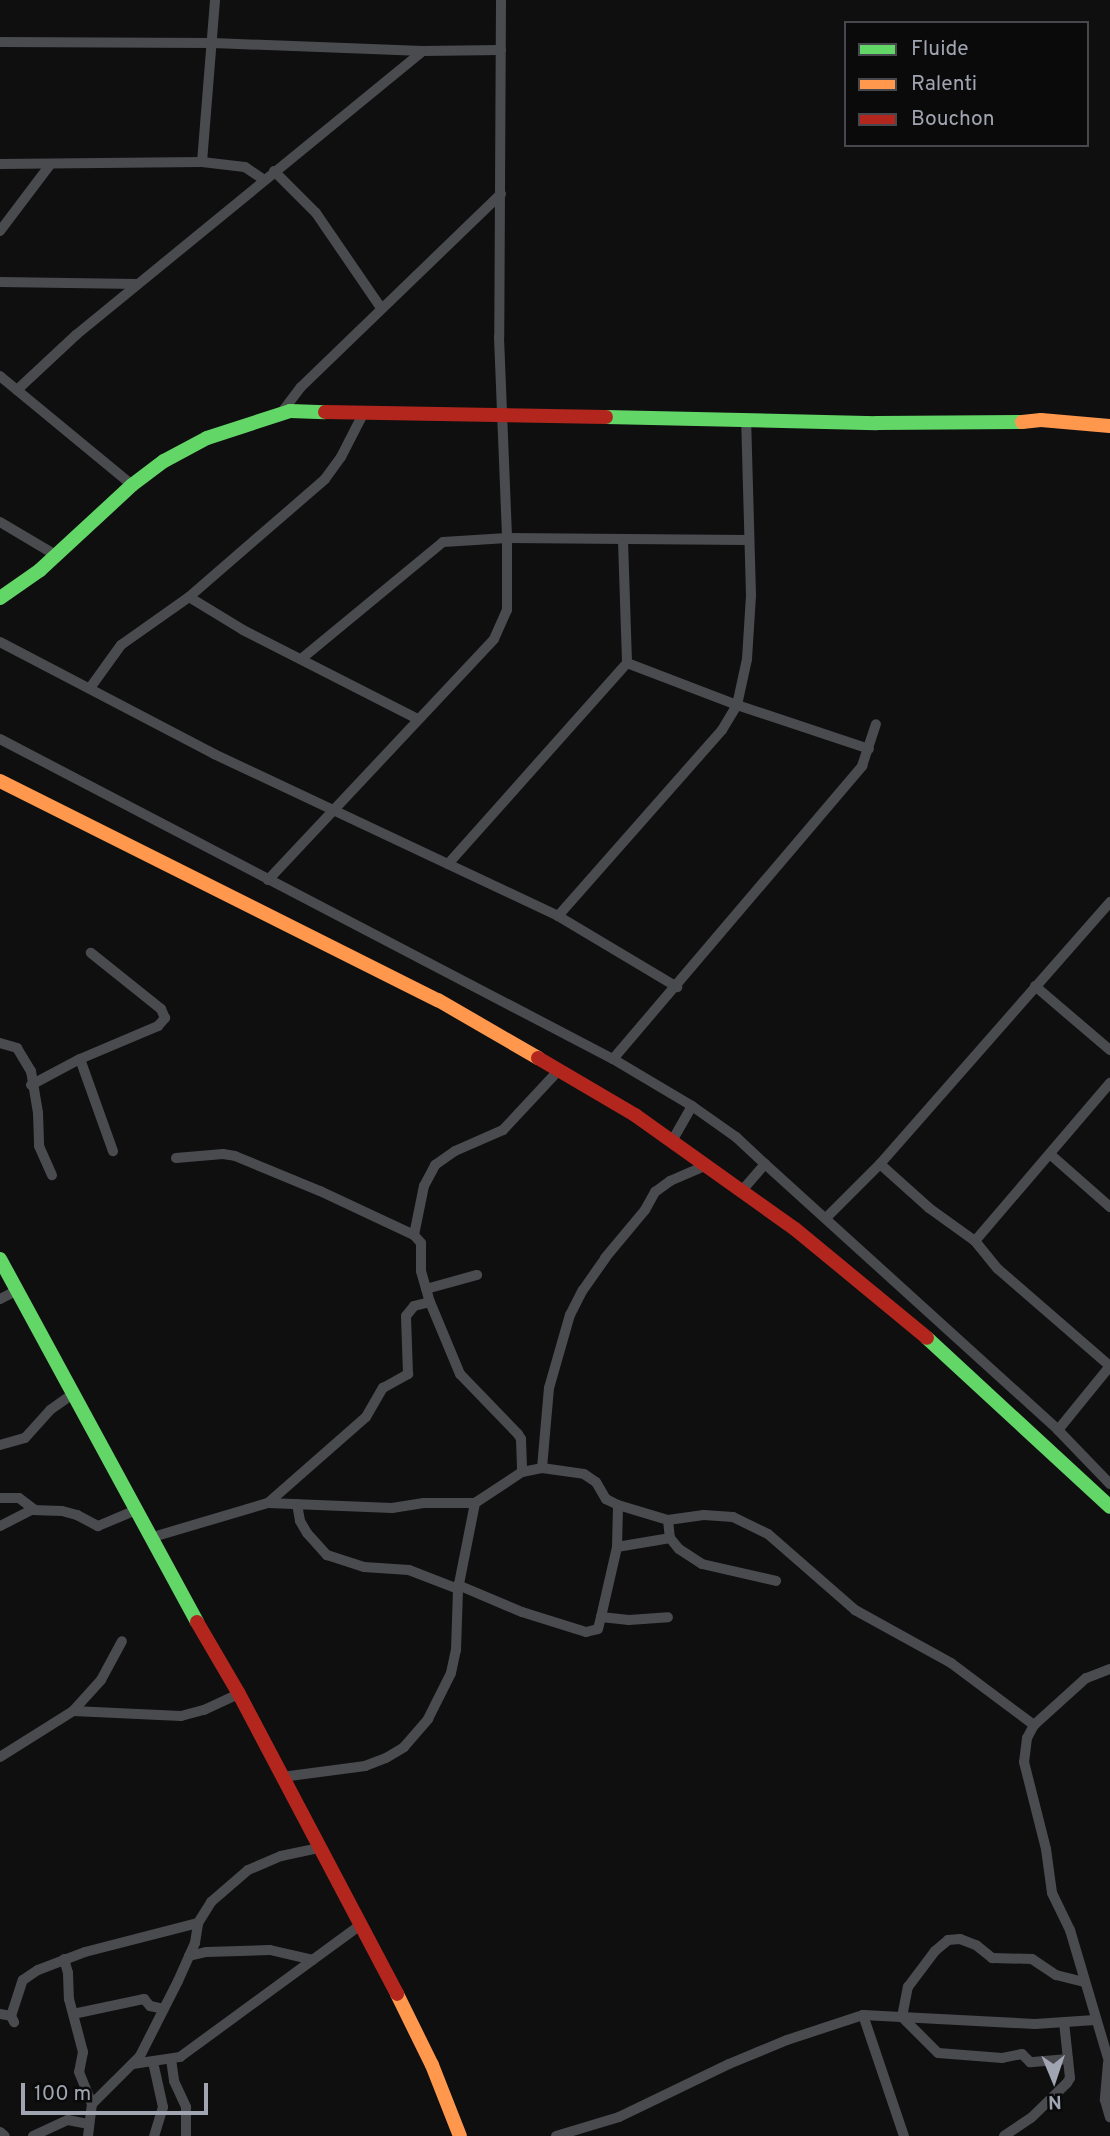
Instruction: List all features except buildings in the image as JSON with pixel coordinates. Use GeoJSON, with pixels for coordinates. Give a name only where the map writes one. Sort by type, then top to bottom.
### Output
{"type":"FeatureCollection","features":[{"type":"Feature","properties":{"kind":"street"},"geometry":{"type":"LineString","coordinates":[[202,162],[215,0]]}},
{"type":"Feature","properties":{"kind":"street"},"geometry":{"type":"LineString","coordinates":[[268,880],[494,639],[507,610],[507,538],[499,337],[501,0]]}},
{"type":"Feature","properties":{"kind":"street"},"geometry":{"type":"LineString","coordinates":[[2,44],[213,43],[423,51],[501,50]]}},
{"type":"Feature","properties":{"kind":"street"},"geometry":{"type":"LineString","coordinates":[[17,390],[137,284],[423,51]]}},
{"type":"Feature","properties":{"kind":"street"},"geometry":{"type":"LineString","coordinates":[[0,164],[202,162],[245,167],[264,180]]}},
{"type":"Feature","properties":{"kind":"street"},"geometry":{"type":"LineString","coordinates":[[0,231],[50,165]]}},
{"type":"Feature","properties":{"kind":"street"},"geometry":{"type":"LineString","coordinates":[[274,171],[316,213],[382,308]]}},
{"type":"Feature","properties":{"kind":"street"},"geometry":{"type":"LineString","coordinates":[[282,412],[300,387],[500,194]]}},
{"type":"Feature","properties":{"kind":"street"},"geometry":{"type":"LineString","coordinates":[[0,282],[137,284]]}},
{"type":"Feature","properties":{"kind":"street"},"geometry":{"type":"LineString","coordinates":[[0,376],[132,485]]}},
{"type":"Feature","properties":{"kind":"street"},"geometry":{"type":"LineString","coordinates":[[0,598],[40,570],[54,554],[132,485],[164,461],[208,439],[282,412],[993,424],[1041,419],[1110,426]]}},
{"type":"Feature","properties":{"kind":"street"},"geometry":{"type":"LineString","coordinates":[[90,688],[121,645],[189,597],[325,479],[364,412]]}},
{"type":"Feature","properties":{"kind":"street"},"geometry":{"type":"LineString","coordinates":[[558,916],[722,730],[737,705],[747,659],[751,595],[747,540],[746,421]]}},
{"type":"Feature","properties":{"kind":"street"},"geometry":{"type":"LineString","coordinates":[[0,522],[54,554]]}},
{"type":"Feature","properties":{"kind":"street"},"geometry":{"type":"LineString","coordinates":[[301,659],[443,542],[507,538],[747,540]]}},
{"type":"Feature","properties":{"kind":"street"},"geometry":{"type":"LineString","coordinates":[[448,864],[627,663],[623,541]]}},
{"type":"Feature","properties":{"kind":"street"},"geometry":{"type":"LineString","coordinates":[[189,597],[418,719]]}},
{"type":"Feature","properties":{"kind":"street"},"geometry":{"type":"LineString","coordinates":[[0,642],[214,754],[558,916],[677,987]]}},
{"type":"Feature","properties":{"kind":"street"},"geometry":{"type":"LineString","coordinates":[[627,663],[737,705],[869,749]]}},
{"type":"Feature","properties":{"kind":"street"},"geometry":{"type":"LineString","coordinates":[[613,1059],[677,987],[862,766],[876,724]]}},
{"type":"Feature","properties":{"kind":"street"},"geometry":{"type":"LineString","coordinates":[[0,739],[613,1059],[692,1106],[736,1137],[826,1217],[1058,1430],[1110,1484]]}},
{"type":"Feature","properties":{"kind":"street"},"geometry":{"type":"LineString","coordinates":[[0,781],[416,988],[635,1115],[742,1190],[895,1309],[1110,1507]]}},
{"type":"Feature","properties":{"kind":"street"},"geometry":{"type":"LineString","coordinates":[[826,1217],[880,1164],[1110,902]]}},
{"type":"Feature","properties":{"kind":"street"},"geometry":{"type":"LineString","coordinates":[[32,1085],[80,1059],[158,1026],[165,1018],[161,1009],[91,953]]}},
{"type":"Feature","properties":{"kind":"street"},"geometry":{"type":"LineString","coordinates":[[1035,986],[1110,1050]]}},
{"type":"Feature","properties":{"kind":"street"},"geometry":{"type":"LineString","coordinates":[[0,1043],[17,1048],[26,1059],[36,1096],[39,1146],[52,1175]]}},
{"type":"Feature","properties":{"kind":"street"},"geometry":{"type":"LineString","coordinates":[[80,1059],[113,1151]]}},
{"type":"Feature","properties":{"kind":"street"},"geometry":{"type":"LineString","coordinates":[[414,1235],[425,1186],[435,1165],[455,1151],[503,1130],[558,1071]]}},
{"type":"Feature","properties":{"kind":"street"},"geometry":{"type":"LineString","coordinates":[[975,1241],[1110,1083]]}},
{"type":"Feature","properties":{"kind":"street"},"geometry":{"type":"LineString","coordinates":[[672,1141],[692,1106]]}},
{"type":"Feature","properties":{"kind":"street"},"geometry":{"type":"LineString","coordinates":[[176,1158],[223,1154],[234,1156],[320,1191],[414,1235],[421,1243],[430,1302],[460,1374],[521,1438],[522,1472]]}},
{"type":"Feature","properties":{"kind":"street"},"geometry":{"type":"LineString","coordinates":[[1051,1155],[1110,1207]]}},
{"type":"Feature","properties":{"kind":"street"},"geometry":{"type":"LineString","coordinates":[[542,1468],[549,1388],[570,1315],[583,1290],[656,1192],[670,1181],[707,1164]]}},
{"type":"Feature","properties":{"kind":"street"},"geometry":{"type":"LineString","coordinates":[[742,1190],[765,1164]]}},
{"type":"Feature","properties":{"kind":"street"},"geometry":{"type":"LineString","coordinates":[[880,1164],[929,1208],[975,1241],[998,1269],[1110,1366],[1058,1430]]}},
{"type":"Feature","properties":{"kind":"street"},"geometry":{"type":"LineString","coordinates":[[0,1259],[153,1537],[175,1583],[239,1694],[318,1848],[362,1924],[432,2065],[460,2136]]}},
{"type":"Feature","properties":{"kind":"street"},"geometry":{"type":"LineString","coordinates":[[426,1289],[477,1275]]}},
{"type":"Feature","properties":{"kind":"street"},"geometry":{"type":"LineString","coordinates":[[0,1299],[16,1291]]}},
{"type":"Feature","properties":{"kind":"street"},"geometry":{"type":"LineString","coordinates":[[268,1503],[366,1418],[383,1388],[408,1374],[406,1316],[414,1306],[430,1302]]}},
{"type":"Feature","properties":{"kind":"street"},"geometry":{"type":"LineString","coordinates":[[0,1445],[25,1438],[50,1410],[73,1394]]}},
{"type":"Feature","properties":{"kind":"street"},"geometry":{"type":"LineString","coordinates":[[153,1537],[268,1503],[392,1508],[424,1503],[475,1503],[522,1472],[542,1468],[584,1474],[596,1482],[606,1499],[618,1504],[668,1520],[704,1515],[733,1517],[768,1534],[788,1548],[855,1610],[951,1663],[1034,1725]]}},
{"type":"Feature","properties":{"kind":"street"},"geometry":{"type":"LineString","coordinates":[[0,1499],[19,1498],[35,1510],[77,1515],[98,1526],[136,1510]]}},
{"type":"Feature","properties":{"kind":"street"},"geometry":{"type":"LineString","coordinates":[[282,1777],[365,1766],[404,1747],[428,1719],[451,1673],[456,1650],[458,1587],[475,1503]]}},
{"type":"Feature","properties":{"kind":"street"},"geometry":{"type":"LineString","coordinates":[[297,1504],[300,1521],[307,1533],[327,1555],[364,1567],[409,1570],[522,1612],[586,1632],[598,1629],[601,1617],[617,1547],[618,1504]]}},
{"type":"Feature","properties":{"kind":"street"},"geometry":{"type":"LineString","coordinates":[[0,1526],[35,1510]]}},
{"type":"Feature","properties":{"kind":"street"},"geometry":{"type":"LineString","coordinates":[[668,1520],[670,1538],[684,1555],[702,1564],[776,1581]]}},
{"type":"Feature","properties":{"kind":"street"},"geometry":{"type":"LineString","coordinates":[[617,1547],[670,1538]]}},
{"type":"Feature","properties":{"kind":"street"},"geometry":{"type":"LineString","coordinates":[[601,1617],[628,1620],[668,1618]]}},
{"type":"Feature","properties":{"kind":"street"},"geometry":{"type":"LineString","coordinates":[[1,1755],[73,1710],[101,1680],[122,1641]]}},
{"type":"Feature","properties":{"kind":"street"},"geometry":{"type":"LineString","coordinates":[[1110,1670],[1086,1678],[1034,1725],[1027,1738],[1024,1762],[1046,1849],[1052,1893],[1070,1930],[1109,2064],[1105,2099],[1110,2117]]}},
{"type":"Feature","properties":{"kind":"street"},"geometry":{"type":"LineString","coordinates":[[73,1710],[181,1716],[204,1710],[239,1694]]}},
{"type":"Feature","properties":{"kind":"street"},"geometry":{"type":"LineString","coordinates":[[88,2136],[92,2105],[133,2064],[164,2009],[189,1955],[198,1923],[221,1891],[248,1870],[281,1856],[318,1848]]}},
{"type":"Feature","properties":{"kind":"street"},"geometry":{"type":"LineString","coordinates":[[8,2017],[23,1980],[64,1959],[198,1923]]}},
{"type":"Feature","properties":{"kind":"street"},"geometry":{"type":"LineString","coordinates":[[133,2064],[172,2059],[202,2043],[362,1924]]}},
{"type":"Feature","properties":{"kind":"street"},"geometry":{"type":"LineString","coordinates":[[902,2017],[908,1987],[921,1967],[948,1940],[960,1939],[976,1945],[992,1958],[1036,1960],[1056,1975],[1084,1982]]}},
{"type":"Feature","properties":{"kind":"street"},"geometry":{"type":"LineString","coordinates":[[189,1955],[270,1950],[313,1960]]}},
{"type":"Feature","properties":{"kind":"street"},"geometry":{"type":"LineString","coordinates":[[64,1959],[73,2014],[83,2052],[79,2072],[92,2105]]}},
{"type":"Feature","properties":{"kind":"street"},"geometry":{"type":"LineString","coordinates":[[73,2014],[144,1999],[150,2006],[164,2009]]}},
{"type":"Feature","properties":{"kind":"street"},"geometry":{"type":"LineString","coordinates":[[556,2136],[619,2117],[752,2054],[863,2015],[1064,2022],[1095,2020]]}},
{"type":"Feature","properties":{"kind":"street"},"geometry":{"type":"LineString","coordinates":[[863,2015],[904,2136]]}},
{"type":"Feature","properties":{"kind":"street"},"geometry":{"type":"LineString","coordinates":[[902,2017],[938,2053],[1002,2058],[1022,2054],[1030,2062],[1068,2059]]}},
{"type":"Feature","properties":{"kind":"street"},"geometry":{"type":"LineString","coordinates":[[1004,2136],[1031,2118],[1067,2084],[1070,2078],[1064,2022]]}},
{"type":"Feature","properties":{"kind":"street"},"geometry":{"type":"LineString","coordinates":[[172,2059],[174,2081],[186,2107],[186,2136]]}},
{"type":"Feature","properties":{"kind":"street"},"geometry":{"type":"LineString","coordinates":[[153,2062],[163,2107],[155,2136]]}},
{"type":"Feature","properties":{"kind":"street"},"geometry":{"type":"LineString","coordinates":[[33,2136],[68,2120],[88,2124]]}},
{"type":"Feature","properties":{"kind":"street"},"geometry":{"type":"LineString","coordinates":[[0,2132],[5,2136]]}},
{"type":"Feature","properties":{"kind":"traffic: fast"},"geometry":{"type":"LineString","coordinates":[[0,598],[40,570],[132,485],[164,461],[207,438],[290,411],[325,412]]}},
{"type":"Feature","properties":{"kind":"traffic: fast"},"geometry":{"type":"LineString","coordinates":[[606,417],[877,423],[1022,422]]}},
{"type":"Feature","properties":{"kind":"traffic: fast"},"geometry":{"type":"LineString","coordinates":[[0,1259],[197,1622]]}},
{"type":"Feature","properties":{"kind":"traffic: fast"},"geometry":{"type":"LineString","coordinates":[[927,1338],[1110,1507]]}},
{"type":"Feature","properties":{"kind":"traffic: slow"},"geometry":{"type":"LineString","coordinates":[[1022,422],[1041,420],[1110,426]]}},
{"type":"Feature","properties":{"kind":"traffic: slow"},"geometry":{"type":"LineString","coordinates":[[0,781],[438,1000],[538,1058]]}},
{"type":"Feature","properties":{"kind":"traffic: slow"},"geometry":{"type":"LineString","coordinates":[[397,1994],[432,2065],[460,2136]]}},
{"type":"Feature","properties":{"kind":"traffic: jam"},"geometry":{"type":"LineString","coordinates":[[325,412],[606,417]]}},
{"type":"Feature","properties":{"kind":"traffic: jam"},"geometry":{"type":"LineString","coordinates":[[538,1058],[635,1115],[795,1229],[927,1338]]}},
{"type":"Feature","properties":{"kind":"traffic: jam"},"geometry":{"type":"LineString","coordinates":[[197,1622],[239,1694],[397,1994]]}}]}
